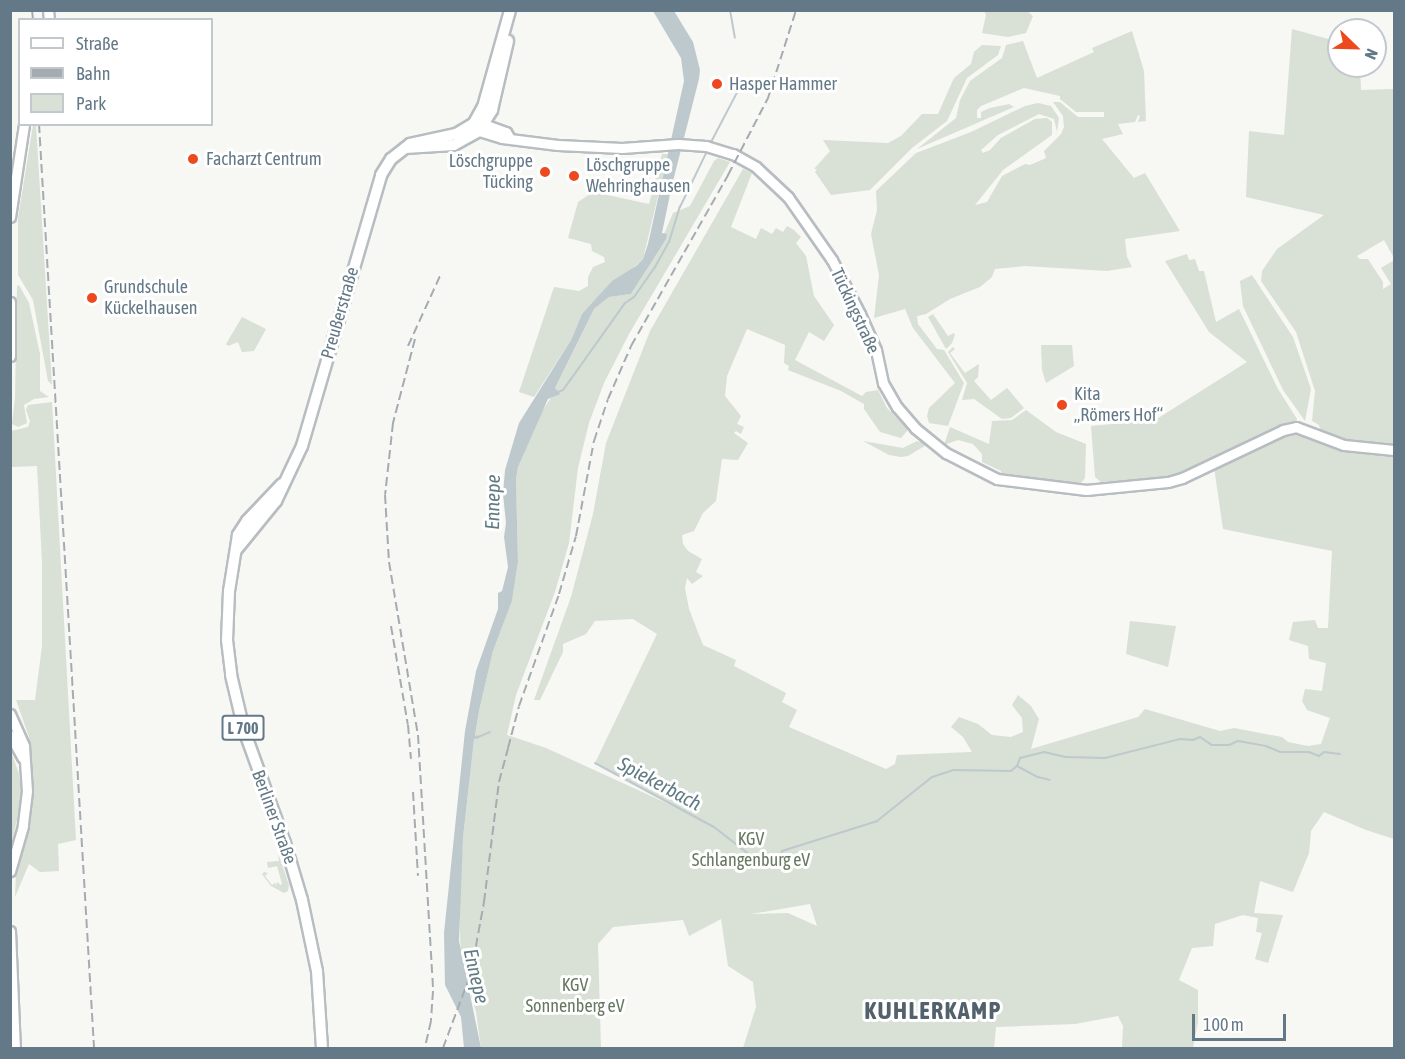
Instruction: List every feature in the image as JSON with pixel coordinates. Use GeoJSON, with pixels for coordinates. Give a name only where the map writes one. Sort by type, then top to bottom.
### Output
{"type":"FeatureCollection","features":[{"type":"Feature","properties":{"kind":"main road"},"geometry":{"type":"LineString","coordinates":[[480,125],[483,106],[510,10]]}},
{"type":"Feature","properties":{"kind":"main road"},"geometry":{"type":"LineString","coordinates":[[480,125],[492,110],[516,10]]}},
{"type":"Feature","properties":{"kind":"main road","name":"Preußerstraße"},"geometry":{"type":"LineString","coordinates":[[257,516],[276,501],[307,432],[377,184],[391,159],[405,148],[423,149],[454,145],[480,125]]}},
{"type":"Feature","properties":{"kind":"main road","name":"Berliner Straße"},"geometry":{"type":"LineString","coordinates":[[257,516],[236,550],[228,608],[231,675],[248,742],[285,843],[302,900],[317,971],[322,1048]]}},
{"type":"Feature","properties":{"kind":"street","name":"Tückingstraße"},"geometry":{"type":"LineString","coordinates":[[480,125],[502,138],[580,147],[622,148],[663,144],[714,148],[756,167],[788,197],[824,248],[860,314],[876,350],[883,383],[889,396],[907,420],[924,436],[958,461],[978,472],[1011,483],[1075,490],[1168,482],[1182,478],[1283,430],[1296,428],[1344,445],[1395,450]]}},
{"type":"Feature","properties":{"kind":"street"},"geometry":{"type":"LineString","coordinates":[[10,217],[24,126]]}},
{"type":"Feature","properties":{"kind":"street"},"geometry":{"type":"LineString","coordinates":[[10,302],[10,356]]}},
{"type":"Feature","properties":{"kind":"street"},"geometry":{"type":"LineString","coordinates":[[10,714],[24,746],[23,758]]}},
{"type":"Feature","properties":{"kind":"street"},"geometry":{"type":"LineString","coordinates":[[10,735],[23,758],[27,775],[26,808],[10,871]]}},
{"type":"Feature","properties":{"kind":"street"},"geometry":{"type":"LineString","coordinates":[[10,931],[15,1048]]}},
{"type":"Feature","properties":{"kind":"green space"},"geometry":{"type":"Polygon","coordinates":[[[984,11],[1027,11],[1033,16],[1026,33],[1008,37],[982,33],[986,15],[984,11]]]}},
{"type":"Feature","properties":{"kind":"green space"},"geometry":{"type":"Polygon","coordinates":[[[1292,29],[1327,39],[1327,78],[1360,78],[1361,90],[1394,89],[1394,258],[1384,240],[1357,256],[1360,259],[1368,259],[1383,282],[1383,289],[1391,284],[1381,268],[1394,260],[1394,839],[1324,812],[1311,831],[1309,853],[1293,892],[1260,881],[1254,913],[1283,915],[1268,963],[1255,959],[1262,933],[1256,932],[1258,918],[1243,915],[1215,924],[1213,946],[1192,948],[1179,980],[1198,990],[1198,1022],[1193,1048],[1122,1048],[1123,1026],[1118,1016],[1075,1024],[996,1027],[994,1048],[743,1048],[756,1007],[753,982],[728,966],[721,919],[689,936],[683,920],[613,927],[598,944],[601,1048],[481,1048],[476,1012],[461,962],[459,903],[463,838],[474,740],[478,738],[475,737],[479,711],[493,651],[512,601],[518,562],[516,479],[518,467],[537,419],[556,390],[594,309],[609,297],[631,294],[654,257],[673,213],[690,206],[714,161],[718,158],[730,162],[629,334],[604,383],[589,423],[578,468],[569,543],[555,592],[516,695],[507,735],[546,748],[686,812],[595,763],[657,634],[633,619],[595,621],[586,634],[563,644],[563,652],[540,700],[534,700],[571,597],[593,514],[606,443],[650,331],[743,169],[752,173],[731,227],[756,239],[761,228],[772,234],[776,228],[783,232],[787,226],[794,230],[801,237],[796,243],[806,256],[814,296],[834,325],[824,341],[809,332],[795,360],[862,396],[866,392],[878,390],[887,408],[907,428],[907,431],[901,438],[880,432],[864,409],[864,404],[841,391],[788,370],[789,366],[784,363],[785,345],[747,329],[727,376],[725,396],[741,416],[737,424],[744,427],[741,434],[736,431],[734,433],[748,443],[738,460],[722,459],[716,501],[703,513],[694,531],[682,535],[683,544],[688,551],[702,559],[696,572],[703,576],[692,584],[687,578],[685,588],[689,609],[703,645],[736,660],[734,666],[786,693],[782,702],[797,710],[789,727],[886,769],[895,764],[897,755],[972,752],[963,737],[951,727],[959,717],[978,724],[992,735],[1011,737],[1023,732],[1022,718],[1012,705],[1018,695],[1031,706],[1039,719],[1031,749],[1138,717],[1145,709],[1220,731],[1234,728],[1282,737],[1288,742],[1308,746],[1321,744],[1330,718],[1307,710],[1302,701],[1305,689],[1322,691],[1326,663],[1309,659],[1308,646],[1289,640],[1293,622],[1315,620],[1318,628],[1328,628],[1332,551],[1223,529],[1214,467],[1173,478],[1101,482],[1095,477],[1091,426],[1155,420],[1247,362],[1209,332],[1165,261],[1187,254],[1189,260],[1195,259],[1199,271],[1204,271],[1216,322],[1239,309],[1278,389],[1297,419],[1296,424],[1321,432],[1319,425],[1312,421],[1315,391],[1296,332],[1261,281],[1262,271],[1277,249],[1324,215],[1246,197],[1249,131],[1284,135],[1292,29]],[[810,904],[751,914],[788,913],[817,926],[810,904]]]}},
{"type":"Feature","properties":{"kind":"green space"},"geometry":{"type":"Polygon","coordinates":[[[1132,31],[1144,71],[1146,121],[1138,122],[1140,116],[1138,115],[1135,122],[1118,124],[1123,134],[1102,139],[1134,178],[1145,173],[1180,231],[1125,239],[1127,257],[1132,267],[1107,271],[1025,266],[995,269],[992,277],[980,287],[950,299],[926,314],[917,316],[918,324],[937,349],[944,350],[964,383],[948,426],[929,423],[927,416],[929,408],[955,383],[913,328],[905,309],[874,318],[879,275],[871,234],[877,210],[876,191],[916,153],[971,132],[1025,106],[1038,103],[1051,106],[1059,118],[1057,132],[1054,119],[1039,114],[998,135],[981,150],[983,153],[990,150],[1001,138],[1035,119],[1047,118],[1052,122],[1052,135],[1003,170],[975,205],[987,202],[1002,176],[1025,164],[1030,165],[1046,158],[1044,151],[1061,134],[1064,127],[1063,116],[1053,102],[1060,102],[1078,117],[1104,117],[1104,112],[1076,112],[1060,99],[1060,96],[1024,88],[981,106],[977,110],[977,118],[981,118],[981,112],[990,108],[1009,104],[1014,107],[917,149],[956,118],[960,100],[970,81],[1002,58],[1006,45],[1023,41],[1037,78],[1094,52],[1092,48],[1132,31]]]}},
{"type":"Feature","properties":{"kind":"green space"},"geometry":{"type":"Polygon","coordinates":[[[982,45],[1001,46],[998,55],[967,78],[947,121],[912,148],[870,190],[831,195],[815,172],[817,169],[814,169],[830,151],[823,140],[888,143],[901,136],[922,114],[938,114],[954,78],[971,64],[974,52],[982,45]]]}},
{"type":"Feature","properties":{"kind":"green space"},"geometry":{"type":"Polygon","coordinates":[[[33,126],[36,126],[52,385],[48,381],[33,300],[18,275],[18,218],[33,126]]]}},
{"type":"Feature","properties":{"kind":"green space"},"geometry":{"type":"Polygon","coordinates":[[[662,154],[668,154],[643,259],[626,274],[620,276],[582,314],[571,340],[534,397],[519,392],[554,287],[579,291],[588,286],[588,277],[593,267],[605,262],[604,257],[592,251],[591,244],[568,238],[578,202],[593,192],[649,204],[662,154]]]}},
{"type":"Feature","properties":{"kind":"green space"},"geometry":{"type":"Polygon","coordinates":[[[1252,275],[1293,337],[1311,389],[1305,421],[1283,390],[1243,306],[1240,281],[1252,275]]]}},
{"type":"Feature","properties":{"kind":"green space"},"geometry":{"type":"Polygon","coordinates":[[[19,285],[29,303],[40,354],[40,391],[49,397],[34,399],[24,405],[27,423],[18,427],[12,424],[15,398],[17,286],[19,285]]]}},
{"type":"Feature","properties":{"kind":"green space"},"geometry":{"type":"Polygon","coordinates":[[[933,314],[948,336],[954,333],[955,335],[952,343],[946,349],[928,317],[933,314]]]}},
{"type":"Feature","properties":{"kind":"green space"},"geometry":{"type":"Polygon","coordinates":[[[242,317],[266,329],[254,351],[242,352],[238,342],[228,346],[226,344],[242,317]]]}},
{"type":"Feature","properties":{"kind":"green space"},"geometry":{"type":"Polygon","coordinates":[[[1041,345],[1072,345],[1074,366],[1046,383],[1042,370],[1041,345]]]}},
{"type":"Feature","properties":{"kind":"green space"},"geometry":{"type":"Polygon","coordinates":[[[953,347],[955,349],[950,353],[965,373],[979,364],[978,377],[974,381],[991,400],[1007,388],[1024,408],[1011,418],[1002,419],[974,399],[962,400],[967,383],[948,352],[953,347]]]}},
{"type":"Feature","properties":{"kind":"green space"},"geometry":{"type":"Polygon","coordinates":[[[52,402],[76,840],[58,844],[59,871],[40,872],[29,864],[15,897],[16,872],[29,826],[33,789],[29,737],[16,700],[35,700],[42,646],[42,562],[37,466],[11,467],[11,431],[28,427],[30,421],[26,410],[28,405],[52,402]]]}},
{"type":"Feature","properties":{"kind":"green space"},"geometry":{"type":"Polygon","coordinates":[[[1026,410],[1056,432],[1086,444],[1085,478],[1081,483],[1008,477],[982,462],[982,454],[973,444],[958,440],[944,445],[950,427],[989,444],[992,421],[1012,420],[1026,410]]]}},
{"type":"Feature","properties":{"kind":"green space"},"geometry":{"type":"Polygon","coordinates":[[[863,441],[903,448],[917,441],[928,444],[908,456],[901,457],[889,455],[863,441]]]}},
{"type":"Feature","properties":{"kind":"green space"},"geometry":{"type":"Polygon","coordinates":[[[1130,621],[1176,626],[1168,667],[1126,654],[1130,621]]]}},
{"type":"Feature","properties":{"kind":"green space"},"geometry":{"type":"Polygon","coordinates":[[[11,751],[20,777],[22,798],[11,846],[11,751]]]}},
{"type":"Feature","properties":{"kind":"green space"},"geometry":{"type":"Polygon","coordinates":[[[278,853],[289,885],[288,891],[284,893],[271,886],[262,874],[268,873],[265,876],[272,885],[276,882],[275,886],[278,882],[282,884],[277,866],[268,868],[267,862],[279,861],[278,853]]]}},
{"type":"Feature","properties":{"kind":"shaded area"},"geometry":{"type":"Polygon","coordinates":[[[653,11],[674,11],[693,42],[700,70],[699,79],[662,233],[667,234],[666,239],[631,294],[609,297],[594,309],[555,388],[560,394],[548,399],[518,467],[516,479],[518,562],[512,601],[493,651],[479,711],[475,736],[478,735],[474,740],[463,838],[459,941],[481,1048],[464,1048],[461,1017],[445,985],[444,933],[465,731],[476,671],[498,609],[498,593],[502,591],[508,567],[504,537],[505,470],[519,423],[571,340],[582,314],[612,281],[643,259],[648,244],[684,81],[681,58],[653,11]]]}},
{"type":"Feature","properties":{"kind":"waterway"},"geometry":{"type":"LineString","coordinates":[[730,10],[735,38]]}},
{"type":"Feature","properties":{"kind":"waterway"},"geometry":{"type":"LineString","coordinates":[[710,144],[742,83]]}},
{"type":"Feature","properties":{"kind":"waterway"},"geometry":{"type":"LineString","coordinates":[[556,393],[563,390],[625,303],[634,297],[655,267],[669,242],[680,207],[708,149]]}},
{"type":"Feature","properties":{"kind":"waterway","name":"Spiekerbach"},"geometry":{"type":"LineString","coordinates":[[476,738],[490,732]]}},
{"type":"Feature","properties":{"kind":"waterway","name":"Spiekerbach"},"geometry":{"type":"LineString","coordinates":[[595,763],[714,827],[759,862],[776,864],[782,851],[877,821],[932,777],[954,770],[1011,771],[1017,766],[1020,758],[1044,752],[1065,757],[1105,758],[1180,739],[1193,740],[1200,737],[1212,745],[1229,745],[1238,741],[1266,746],[1280,752],[1309,752],[1319,756],[1324,752],[1340,754]]}},
{"type":"Feature","properties":{"kind":"waterway"},"geometry":{"type":"LineString","coordinates":[[1017,766],[1038,777],[1050,780]]}},
{"type":"Feature","properties":{"kind":"railway"},"geometry":{"type":"LineString","coordinates":[[32,10],[33,18]]}},
{"type":"Feature","properties":{"kind":"railway"},"geometry":{"type":"LineString","coordinates":[[443,1048],[471,973],[484,902],[499,782],[519,706],[559,594],[576,536],[594,441],[608,399],[631,346],[728,175],[768,98],[796,10]]}},
{"type":"Feature","properties":{"kind":"railway"},"geometry":{"type":"LineString","coordinates":[[39,126],[94,1048]]}},
{"type":"Feature","properties":{"kind":"railway"},"geometry":{"type":"LineString","coordinates":[[408,346],[441,274]]}},
{"type":"Feature","properties":{"kind":"railway"},"geometry":{"type":"LineString","coordinates":[[415,339],[393,423],[385,495],[389,562],[418,735],[433,991],[431,1021],[425,1048]]}},
{"type":"Feature","properties":{"kind":"railway"},"geometry":{"type":"LineString","coordinates":[[391,626],[408,725],[411,759]]}},
{"type":"Feature","properties":{"kind":"railway"},"geometry":{"type":"LineString","coordinates":[[413,792],[418,876]]}},
{"type":"Feature","properties":{"kind":"place","name":"Hasper Hammer"},"geometry":{"type":"Point","coordinates":[717,84]}},
{"type":"Feature","properties":{"kind":"place","name":"Facharzt Centrum"},"geometry":{"type":"Point","coordinates":[193,159]}},
{"type":"Feature","properties":{"kind":"place","name":"Löschgruppe Tücking"},"geometry":{"type":"Point","coordinates":[545,172]}},
{"type":"Feature","properties":{"kind":"place","name":"Löschgruppe Wehringhausen"},"geometry":{"type":"Point","coordinates":[574,176]}},
{"type":"Feature","properties":{"kind":"place","name":"Grundschule Kückelhausen"},"geometry":{"type":"Point","coordinates":[92,298]}},
{"type":"Feature","properties":{"kind":"place","name":"Kita „Römers Hof“"},"geometry":{"type":"Point","coordinates":[1062,405]}},
{"type":"Feature","properties":{"kind":"district","name":"KUHLERKAMP"},"geometry":{"type":"Point","coordinates":[933,1011]}},
{"type":"Feature","properties":{"kind":"water label","name":"Ennepe"},"geometry":{"type":"Point","coordinates":[492,502]}},
{"type":"Feature","properties":{"kind":"water label","name":"Ennepe"},"geometry":{"type":"Point","coordinates":[477,976]}},
{"type":"Feature","properties":{"kind":"park label","name":"KGV Schlangenburg eV"},"geometry":{"type":"Point","coordinates":[751,850]}},
{"type":"Feature","properties":{"kind":"park label","name":"KGV Sonnenberg eV"},"geometry":{"type":"Point","coordinates":[575,996]}}]}
